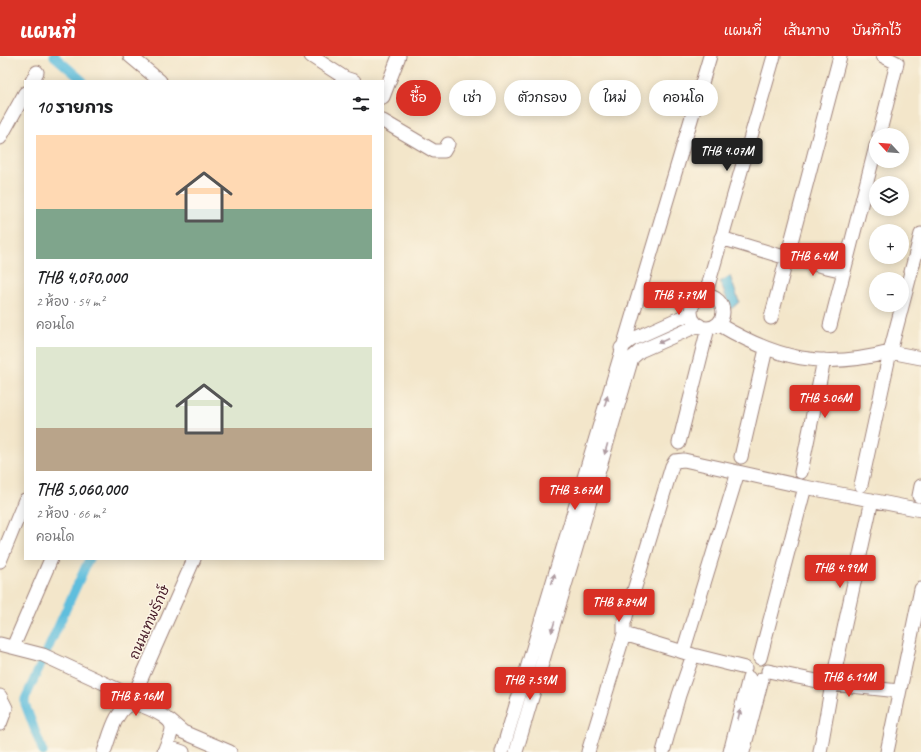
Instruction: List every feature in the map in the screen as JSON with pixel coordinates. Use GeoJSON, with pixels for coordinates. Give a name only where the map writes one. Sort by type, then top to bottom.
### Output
{"type":"FeatureCollection","features":[{"type":"Feature","properties":{"kind":"street"},"geometry":{"type":"LineString","coordinates":[[130,56],[159,80]]}},
{"type":"Feature","properties":{"kind":"street"},"geometry":{"type":"LineString","coordinates":[[311,56],[345,78],[351,80]]}},
{"type":"Feature","properties":{"kind":"street"},"geometry":{"type":"LineString","coordinates":[[384,92],[399,56]]}},
{"type":"Feature","properties":{"kind":"street"},"geometry":{"type":"LineString","coordinates":[[502,752],[621,348],[710,56]]}},
{"type":"Feature","properties":{"kind":"street"},"geometry":{"type":"LineString","coordinates":[[704,296],[774,56]]}},
{"type":"Feature","properties":{"kind":"street"},"geometry":{"type":"LineString","coordinates":[[771,318],[840,56]]}},
{"type":"Feature","properties":{"kind":"street"},"geometry":{"type":"LineString","coordinates":[[881,128],[898,63],[883,56]]}},
{"type":"Feature","properties":{"kind":"street"},"geometry":{"type":"LineString","coordinates":[[0,138],[24,95]]}},
{"type":"Feature","properties":{"kind":"street"},"geometry":{"type":"LineString","coordinates":[[384,122],[434,152],[444,151],[448,144]]}},
{"type":"Feature","properties":{"kind":"street"},"geometry":{"type":"LineString","coordinates":[[830,326],[870,168]]}},
{"type":"Feature","properties":{"kind":"street"},"geometry":{"type":"LineString","coordinates":[[861,485],[890,352],[921,234]]}},
{"type":"Feature","properties":{"kind":"street"},"geometry":{"type":"LineString","coordinates":[[721,238],[787,258],[844,271]]}},
{"type":"Feature","properties":{"kind":"street"},"geometry":{"type":"LineString","coordinates":[[516,752],[632,358],[640,351],[708,326],[723,314],[722,304],[715,297],[704,296],[696,300],[691,313],[694,320],[708,326],[744,339],[766,349],[796,357],[824,360],[864,359],[890,352],[921,358]]}},
{"type":"Feature","properties":{"kind":"street"},"geometry":{"type":"LineString","coordinates":[[621,348],[631,340],[691,313]]}},
{"type":"Feature","properties":{"kind":"street"},"geometry":{"type":"LineString","coordinates":[[679,443],[708,326]]}},
{"type":"Feature","properties":{"kind":"street"},"geometry":{"type":"LineString","coordinates":[[621,348],[632,358]]}},
{"type":"Feature","properties":{"kind":"street"},"geometry":{"type":"LineString","coordinates":[[741,457],[766,349]]}},
{"type":"Feature","properties":{"kind":"street"},"geometry":{"type":"LineString","coordinates":[[801,472],[824,360]]}},
{"type":"Feature","properties":{"kind":"street"},"geometry":{"type":"LineString","coordinates":[[588,752],[624,634],[624,623],[672,466],[675,461],[684,460],[921,510]]}},
{"type":"Feature","properties":{"kind":"street"},"geometry":{"type":"LineString","coordinates":[[663,752],[679,695],[688,654],[738,472]]}},
{"type":"Feature","properties":{"kind":"street"},"geometry":{"type":"LineString","coordinates":[[760,658],[804,486]]}},
{"type":"Feature","properties":{"kind":"street"},"geometry":{"type":"LineString","coordinates":[[820,752],[832,684],[872,500]]}},
{"type":"Feature","properties":{"kind":"street"},"geometry":{"type":"LineString","coordinates":[[0,561],[24,502]]}},
{"type":"Feature","properties":{"kind":"street"},"geometry":{"type":"LineString","coordinates":[[14,647],[51,560]]}},
{"type":"Feature","properties":{"kind":"street","name":"ถนนเทพรักษ์"},"geometry":{"type":"LineString","coordinates":[[104,752],[121,712],[132,700],[194,560]]}},
{"type":"Feature","properties":{"kind":"street"},"geometry":{"type":"LineString","coordinates":[[887,752],[921,588]]}},
{"type":"Feature","properties":{"kind":"street"},"geometry":{"type":"LineString","coordinates":[[624,634],[756,674],[899,691]]}},
{"type":"Feature","properties":{"kind":"street"},"geometry":{"type":"LineString","coordinates":[[0,644],[44,655],[65,664],[132,700],[136,704],[165,716],[183,732],[230,752]]}},
{"type":"Feature","properties":{"kind":"street"},"geometry":{"type":"LineString","coordinates":[[534,644],[548,647]]}},
{"type":"Feature","properties":{"kind":"street"},"geometry":{"type":"LineString","coordinates":[[730,752],[756,674],[767,664],[760,658],[750,659],[756,674],[743,752]]}},
{"type":"Feature","properties":{"kind":"street"},"geometry":{"type":"LineString","coordinates":[[0,696],[6,708],[0,724]]}},
{"type":"Feature","properties":{"kind":"street"},"geometry":{"type":"LineString","coordinates":[[164,751],[172,728],[169,720]]}},
{"type":"Feature","properties":{"kind":"street"},"geometry":{"type":"LineString","coordinates":[[164,751],[174,749],[183,752]]}},
{"type":"Feature","properties":{"kind":"water"},"geometry":{"type":"Polygon","coordinates":[[[730,276],[739,302],[731,309],[720,282],[730,276]]]}},
{"type":"Feature","properties":{"kind":"waterway"},"geometry":{"type":"LineString","coordinates":[[54,56],[82,80]]}},
{"type":"Feature","properties":{"kind":"waterway"},"geometry":{"type":"LineString","coordinates":[[43,752],[25,704],[25,699],[89,560]]}}]}
